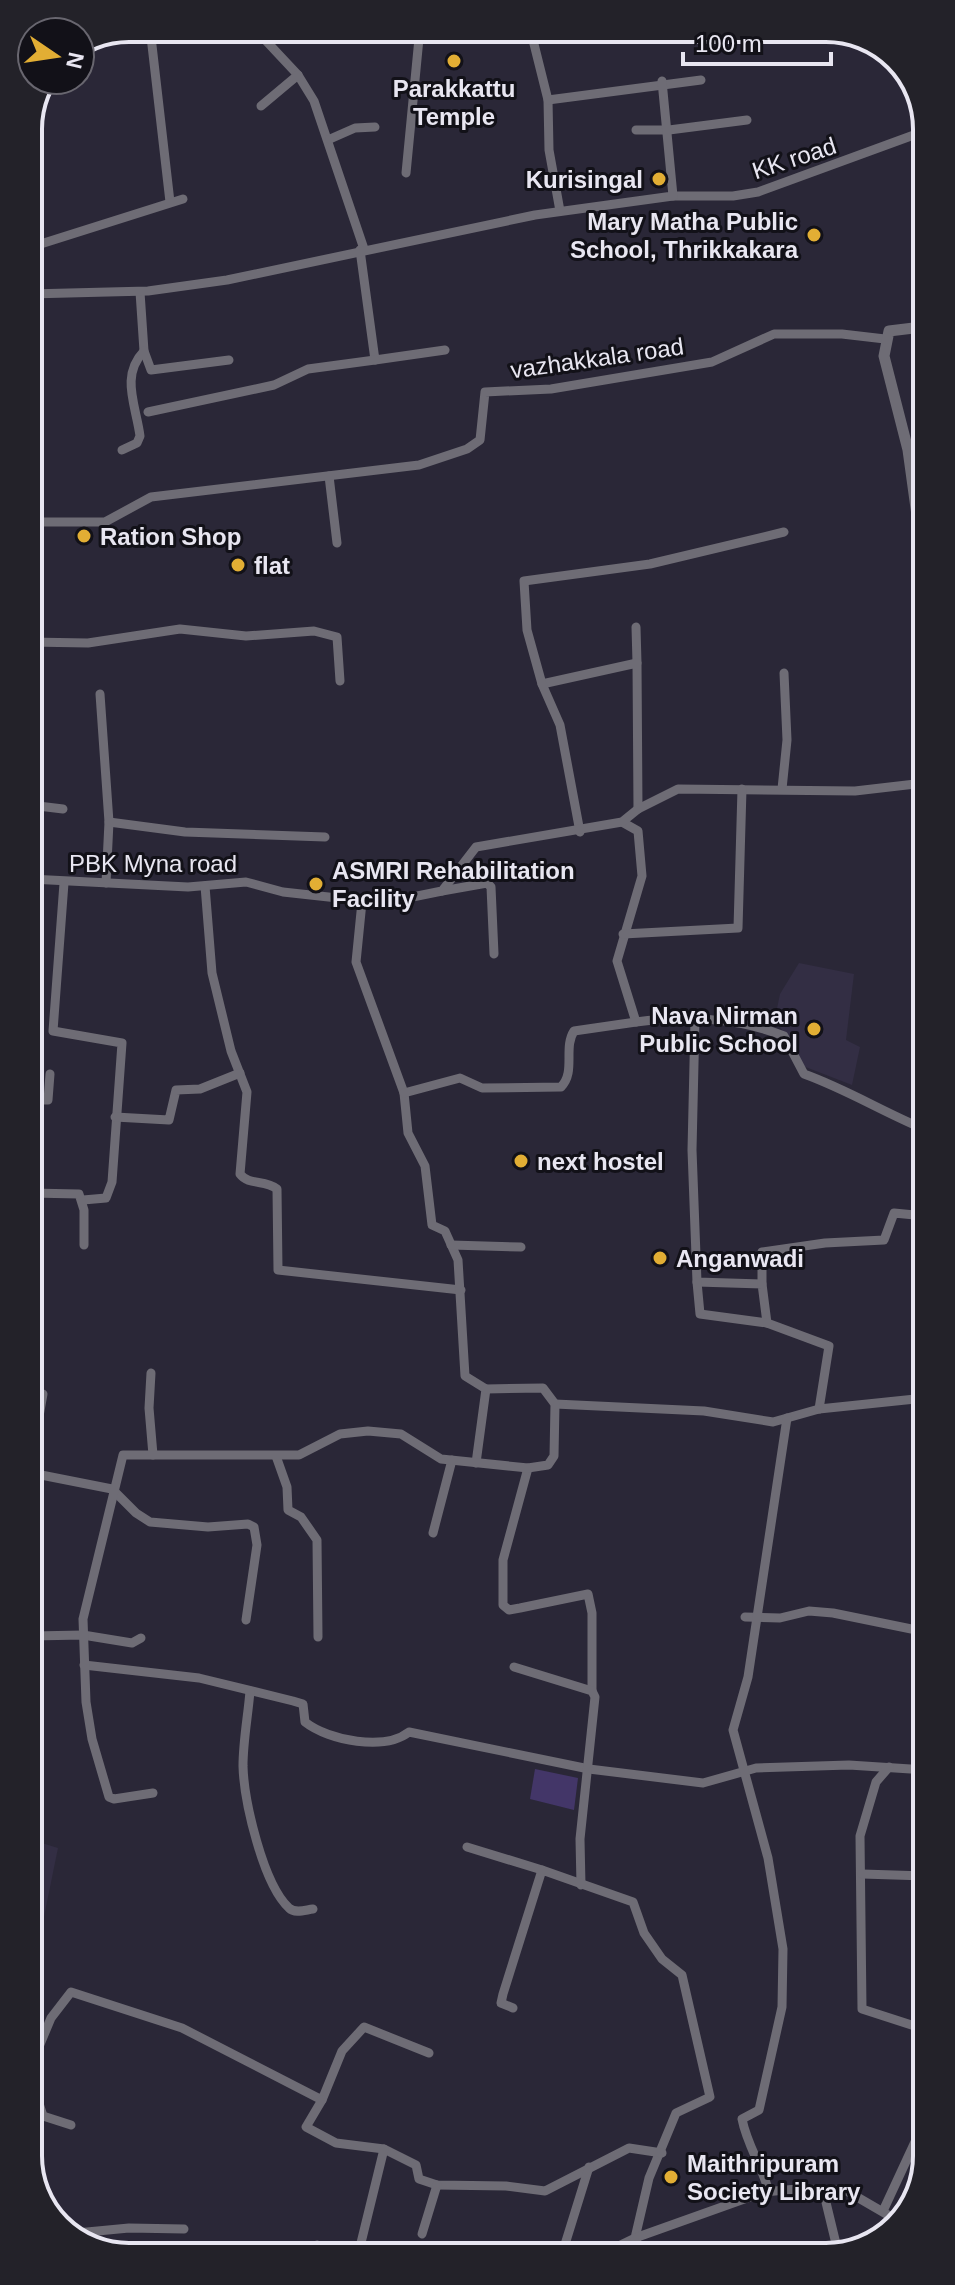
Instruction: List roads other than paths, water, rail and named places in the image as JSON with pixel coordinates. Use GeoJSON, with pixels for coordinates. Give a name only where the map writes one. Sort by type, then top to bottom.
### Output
{"type":"FeatureCollection","features":[{"type":"Feature","properties":{"kind":"street"},"geometry":{"type":"LineString","coordinates":[[152,42],[170,202]]}},
{"type":"Feature","properties":{"kind":"street"},"geometry":{"type":"LineString","coordinates":[[267,42],[298,75],[314,101],[330,139],[362,249],[375,360]]}},
{"type":"Feature","properties":{"kind":"street"},"geometry":{"type":"LineString","coordinates":[[406,173],[419,42]]}},
{"type":"Feature","properties":{"kind":"street"},"geometry":{"type":"LineString","coordinates":[[534,42],[548,100],[549,150],[560,211]]}},
{"type":"Feature","properties":{"kind":"street"},"geometry":{"type":"LineString","coordinates":[[261,106],[298,75]]}},
{"type":"Feature","properties":{"kind":"street"},"geometry":{"type":"LineString","coordinates":[[548,100],[701,80]]}},
{"type":"Feature","properties":{"kind":"street"},"geometry":{"type":"LineString","coordinates":[[662,84],[669,130],[673,196]]}},
{"type":"Feature","properties":{"kind":"street"},"geometry":{"type":"LineString","coordinates":[[636,130],[669,130],[747,120]]}},
{"type":"Feature","properties":{"kind":"street"},"geometry":{"type":"LineString","coordinates":[[330,139],[355,128],[375,127]]}},
{"type":"Feature","properties":{"kind":"street","name":"KK road"},"geometry":{"type":"LineString","coordinates":[[42,294],[140,292],[227,280],[362,249],[560,211],[673,196],[733,196],[758,192],[913,135]]}},
{"type":"Feature","properties":{"kind":"street"},"geometry":{"type":"LineString","coordinates":[[42,243],[183,199]]}},
{"type":"Feature","properties":{"kind":"street"},"geometry":{"type":"LineString","coordinates":[[140,292],[144,351],[151,370],[229,360]]}},
{"type":"Feature","properties":{"kind":"street"},"geometry":{"type":"LineString","coordinates":[[913,327],[895,328],[885,339],[884,356],[908,450],[913,486]]}},
{"type":"Feature","properties":{"kind":"street","name":"vazhakkala road"},"geometry":{"type":"LineString","coordinates":[[42,522],[105,522],[151,497],[419,465],[467,449],[480,440],[485,392],[551,389],[712,362],[774,334],[842,334],[885,339]]}},
{"type":"Feature","properties":{"kind":"street"},"geometry":{"type":"LineString","coordinates":[[148,412],[274,385],[308,369],[445,350]]}},
{"type":"Feature","properties":{"kind":"street"},"geometry":{"type":"LineString","coordinates":[[122,450],[137,443],[140,436],[130,370],[144,351]]}},
{"type":"Feature","properties":{"kind":"street"},"geometry":{"type":"LineString","coordinates":[[329,476],[337,543]]}},
{"type":"Feature","properties":{"kind":"street"},"geometry":{"type":"LineString","coordinates":[[580,832],[560,725],[542,684],[527,630],[524,581],[650,564],[784,532]]}},
{"type":"Feature","properties":{"kind":"street"},"geometry":{"type":"LineString","coordinates":[[636,627],[638,809]]}},
{"type":"Feature","properties":{"kind":"street"},"geometry":{"type":"LineString","coordinates":[[42,642],[88,643],[180,629],[246,636],[314,631],[337,637],[340,681]]}},
{"type":"Feature","properties":{"kind":"street"},"geometry":{"type":"LineString","coordinates":[[542,684],[637,663]]}},
{"type":"Feature","properties":{"kind":"street"},"geometry":{"type":"LineString","coordinates":[[782,789],[787,732],[784,673]]}},
{"type":"Feature","properties":{"kind":"street"},"geometry":{"type":"LineString","coordinates":[[100,694],[109,822],[106,883]]}},
{"type":"Feature","properties":{"kind":"street"},"geometry":{"type":"LineString","coordinates":[[442,891],[476,847],[580,832],[622,822],[638,809],[678,789],[855,791],[913,784]]}},
{"type":"Feature","properties":{"kind":"street"},"geometry":{"type":"LineString","coordinates":[[623,934],[738,928],[742,789]]}},
{"type":"Feature","properties":{"kind":"street"},"geometry":{"type":"LineString","coordinates":[[42,806],[63,809]]}},
{"type":"Feature","properties":{"kind":"street"},"geometry":{"type":"LineString","coordinates":[[109,822],[185,832],[325,837]]}},
{"type":"Feature","properties":{"kind":"street"},"geometry":{"type":"LineString","coordinates":[[622,822],[638,831],[642,876],[617,961],[636,1022]]}},
{"type":"Feature","properties":{"kind":"street","name":"PBK Myna road"},"geometry":{"type":"LineString","coordinates":[[42,880],[205,886],[246,882],[283,892],[383,903],[487,883],[491,887],[494,954]]}},
{"type":"Feature","properties":{"kind":"street"},"geometry":{"type":"LineString","coordinates":[[64,883],[53,1031],[122,1043],[112,1182],[106,1198],[83,1200]]}},
{"type":"Feature","properties":{"kind":"street"},"geometry":{"type":"LineString","coordinates":[[205,886],[212,973],[231,1051],[247,1092],[240,1174],[248,1181],[270,1183],[277,1189],[278,1270],[461,1290]]}},
{"type":"Feature","properties":{"kind":"street"},"geometry":{"type":"LineString","coordinates":[[153,1793],[114,1799],[109,1797],[92,1739],[84,1665],[83,1619],[100,1562],[112,1489],[123,1455],[299,1455],[340,1434],[368,1431],[401,1434],[441,1459],[528,1468],[548,1465],[554,1456],[555,1404],[543,1388],[486,1389],[465,1376],[458,1260],[445,1231],[432,1225],[425,1166],[408,1133],[404,1093],[356,962],[362,902]]}},
{"type":"Feature","properties":{"kind":"street"},"geometry":{"type":"LineString","coordinates":[[404,1093],[460,1078],[482,1088],[561,1087],[568,1078],[570,1038],[574,1031],[665,1018],[761,1027],[784,1036],[804,1074],[850,1091],[913,1124]]}},
{"type":"Feature","properties":{"kind":"street"},"geometry":{"type":"LineString","coordinates":[[695,1020],[692,1150],[700,1314],[767,1323],[829,1346],[819,1409]]}},
{"type":"Feature","properties":{"kind":"street"},"geometry":{"type":"LineString","coordinates":[[115,1117],[169,1120],[176,1090],[200,1089],[240,1073]]}},
{"type":"Feature","properties":{"kind":"street"},"geometry":{"type":"LineString","coordinates":[[42,1100],[48,1100],[50,1074]]}},
{"type":"Feature","properties":{"kind":"street"},"geometry":{"type":"LineString","coordinates":[[42,1193],[79,1194],[83,1200],[84,1245]]}},
{"type":"Feature","properties":{"kind":"street"},"geometry":{"type":"LineString","coordinates":[[767,1323],[762,1252],[825,1243],[884,1240],[894,1213],[913,1215]]}},
{"type":"Feature","properties":{"kind":"street"},"geometry":{"type":"LineString","coordinates":[[451,1245],[521,1247]]}},
{"type":"Feature","properties":{"kind":"street"},"geometry":{"type":"LineString","coordinates":[[697,1282],[762,1284]]}},
{"type":"Feature","properties":{"kind":"street"},"geometry":{"type":"LineString","coordinates":[[151,1373],[149,1408],[153,1455]]}},
{"type":"Feature","properties":{"kind":"street"},"geometry":{"type":"LineString","coordinates":[[476,1463],[486,1389]]}},
{"type":"Feature","properties":{"kind":"street"},"geometry":{"type":"LineString","coordinates":[[42,1400],[43,1394]]}},
{"type":"Feature","properties":{"kind":"street"},"geometry":{"type":"LineString","coordinates":[[555,1404],[704,1411],[773,1422],[819,1409],[913,1399]]}},
{"type":"Feature","properties":{"kind":"street"},"geometry":{"type":"LineString","coordinates":[[769,2192],[758,2160],[746,2139],[742,2119],[759,2110],[782,2007],[783,1949],[768,1858],[733,1730],[748,1677],[787,1418]]}},
{"type":"Feature","properties":{"kind":"street"},"geometry":{"type":"LineString","coordinates":[[276,1456],[287,1487],[288,1510],[301,1517],[317,1540],[318,1637]]}},
{"type":"Feature","properties":{"kind":"street"},"geometry":{"type":"LineString","coordinates":[[433,1533],[452,1460]]}},
{"type":"Feature","properties":{"kind":"street"},"geometry":{"type":"LineString","coordinates":[[528,1468],[503,1560],[502,1599],[509,1610],[588,1594],[592,1613],[592,1691],[596,1712],[580,1839],[581,1885]]}},
{"type":"Feature","properties":{"kind":"street"},"geometry":{"type":"LineString","coordinates":[[42,1475],[112,1489],[150,1522],[208,1527],[248,1524],[254,1527],[257,1545],[246,1620]]}},
{"type":"Feature","properties":{"kind":"street"},"geometry":{"type":"LineString","coordinates":[[745,1617],[780,1618],[809,1611],[913,1630]]}},
{"type":"Feature","properties":{"kind":"street"},"geometry":{"type":"LineString","coordinates":[[42,1636],[83,1635],[132,1643],[141,1638]]}},
{"type":"Feature","properties":{"kind":"street"},"geometry":{"type":"LineString","coordinates":[[84,1665],[199,1678],[303,1704],[305,1722],[314,1729],[366,1742],[397,1741],[409,1732],[589,1769],[703,1783],[756,1768],[849,1765],[913,1769]]}},
{"type":"Feature","properties":{"kind":"street"},"geometry":{"type":"LineString","coordinates":[[514,1667],[592,1691]]}},
{"type":"Feature","properties":{"kind":"street"},"geometry":{"type":"LineString","coordinates":[[250,1691],[243,1763],[245,1790],[267,1874],[288,1908],[296,1912],[313,1909]]}},
{"type":"Feature","properties":{"kind":"street"},"geometry":{"type":"LineString","coordinates":[[889,1767],[876,1782],[863,1823],[862,2010],[913,2026]]}},
{"type":"Feature","properties":{"kind":"street"},"geometry":{"type":"LineString","coordinates":[[467,1847],[633,1902],[644,1933],[662,1959],[682,1975],[710,2097],[676,2113],[662,2153],[649,2178],[635,2238],[637,2243]]}},
{"type":"Feature","properties":{"kind":"street"},"geometry":{"type":"LineString","coordinates":[[513,2008],[501,2003],[542,1870]]}},
{"type":"Feature","properties":{"kind":"street"},"geometry":{"type":"LineString","coordinates":[[862,1874],[913,1876]]}},
{"type":"Feature","properties":{"kind":"street"},"geometry":{"type":"LineString","coordinates":[[42,2040],[51,2018],[71,1992],[182,2028],[322,2100]]}},
{"type":"Feature","properties":{"kind":"street"},"geometry":{"type":"LineString","coordinates":[[429,2053],[364,2027],[342,2051],[322,2100],[306,2127],[336,2143],[384,2149],[411,2161],[416,2165],[418,2178],[437,2185],[506,2186],[545,2191],[629,2148],[662,2153]]}},
{"type":"Feature","properties":{"kind":"street"},"geometry":{"type":"LineString","coordinates":[[42,2113],[43,2116],[71,2125]]}},
{"type":"Feature","properties":{"kind":"street"},"geometry":{"type":"LineString","coordinates":[[883,2211],[913,2146]]}},
{"type":"Feature","properties":{"kind":"street"},"geometry":{"type":"LineString","coordinates":[[361,2243],[384,2149]]}},
{"type":"Feature","properties":{"kind":"street"},"geometry":{"type":"LineString","coordinates":[[565,2243],[589,2167]]}},
{"type":"Feature","properties":{"kind":"street"},"geometry":{"type":"LineString","coordinates":[[422,2234],[437,2185]]}},
{"type":"Feature","properties":{"kind":"street"},"geometry":{"type":"LineString","coordinates":[[823,2190],[836,2242]]}},
{"type":"Feature","properties":{"kind":"street"},"geometry":{"type":"LineString","coordinates":[[625,2243],[769,2192],[845,2190],[889,2215]]}},
{"type":"Feature","properties":{"kind":"street"},"geometry":{"type":"LineString","coordinates":[[88,2232],[129,2228],[184,2229]]}},
{"type":"Feature","properties":{"kind":"place","name":"Parakkattu Temple"},"geometry":{"type":"Point","coordinates":[454,61]}},
{"type":"Feature","properties":{"kind":"place","name":"Kurisingal"},"geometry":{"type":"Point","coordinates":[659,179]}},
{"type":"Feature","properties":{"kind":"place","name":"Mary Matha Public School, Thrikkakara"},"geometry":{"type":"Point","coordinates":[814,235]}},
{"type":"Feature","properties":{"kind":"place","name":"Ration Shop"},"geometry":{"type":"Point","coordinates":[84,536]}},
{"type":"Feature","properties":{"kind":"place","name":"flat"},"geometry":{"type":"Point","coordinates":[238,565]}},
{"type":"Feature","properties":{"kind":"place","name":"ASMRI Rehabilitation Facility"},"geometry":{"type":"Point","coordinates":[316,884]}},
{"type":"Feature","properties":{"kind":"place","name":"Nava Nirman Public School"},"geometry":{"type":"Point","coordinates":[814,1029]}},
{"type":"Feature","properties":{"kind":"place","name":"next hostel"},"geometry":{"type":"Point","coordinates":[521,1161]}},
{"type":"Feature","properties":{"kind":"place","name":"Anganwadi"},"geometry":{"type":"Point","coordinates":[660,1258]}},
{"type":"Feature","properties":{"kind":"place","name":"Maithripuram Society Library"},"geometry":{"type":"Point","coordinates":[671,2177]}}]}
